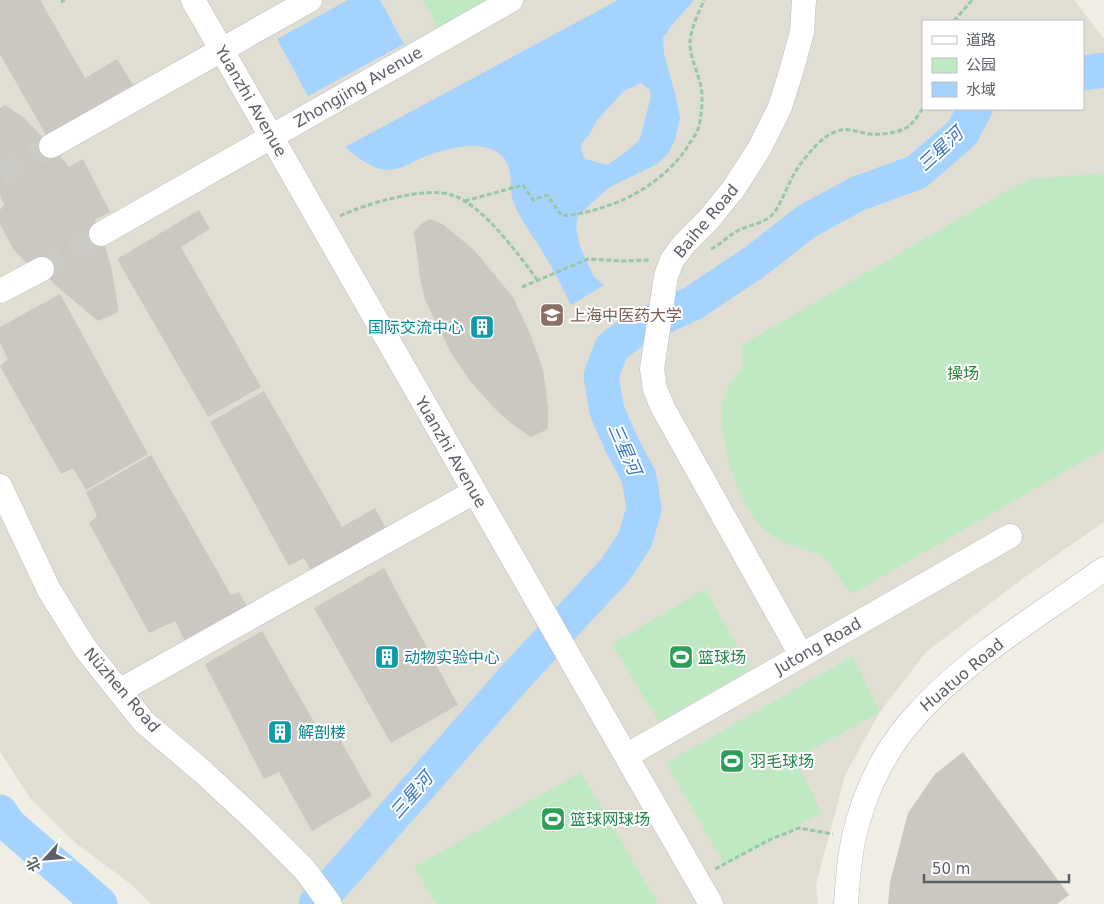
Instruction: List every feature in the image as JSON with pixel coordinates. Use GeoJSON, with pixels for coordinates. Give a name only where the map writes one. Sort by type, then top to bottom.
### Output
{"type":"FeatureCollection","features":[{"type":"Feature","properties":{"kind":"street","name":"Yuanzhi Avenue"},"geometry":{"type":"LineString","coordinates":[[193,0],[711,904]]}},
{"type":"Feature","properties":{"kind":"street"},"geometry":{"type":"LineString","coordinates":[[51,146],[310,0]]}},
{"type":"Feature","properties":{"kind":"street","name":"Zhongjing Avenue"},"geometry":{"type":"LineString","coordinates":[[101,234],[511,0]]}},
{"type":"Feature","properties":{"kind":"street","name":"Baihe Road"},"geometry":{"type":"LineString","coordinates":[[801,655],[663,408],[655,389],[652,369],[653,350],[666,276],[678,252],[709,219],[734,188],[759,149],[780,107],[802,32],[804,0]]}},
{"type":"Feature","properties":{"kind":"street"},"geometry":{"type":"LineString","coordinates":[[0,291],[42,269]]}},
{"type":"Feature","properties":{"kind":"street","name":"Nüzhen Road"},"geometry":{"type":"LineString","coordinates":[[0,486],[49,590],[85,648],[119,692],[144,722],[258,822],[305,870],[330,904]]}},
{"type":"Feature","properties":{"kind":"street"},"geometry":{"type":"LineString","coordinates":[[119,692],[474,492]]}},
{"type":"Feature","properties":{"kind":"street","name":"Jutong Road"},"geometry":{"type":"LineString","coordinates":[[626,756],[1010,536]]}},
{"type":"Feature","properties":{"kind":"street","name":"Huatuo Road"},"geometry":{"type":"LineString","coordinates":[[846,904],[849,864],[858,818],[874,778],[896,741],[916,714],[978,659],[1104,569]]}},
{"type":"Feature","properties":{"kind":"street","name":"Huatuo Road"},"geometry":{"type":"LineString","coordinates":[[858,904],[861,864],[870,819],[885,783],[906,748],[932,715],[985,668],[1104,584]]}},
{"type":"Feature","properties":{"kind":"path"},"geometry":{"type":"LineString","coordinates":[[61,2],[65,0]]}},
{"type":"Feature","properties":{"kind":"path"},"geometry":{"type":"LineString","coordinates":[[465,201],[523,185],[533,200],[547,195],[562,216],[583,214],[607,207],[643,189],[666,171],[681,156],[699,127],[702,104],[701,84],[690,43],[696,19],[704,0]]}},
{"type":"Feature","properties":{"kind":"path"},"geometry":{"type":"LineString","coordinates":[[955,20],[972,0]]}},
{"type":"Feature","properties":{"kind":"path"},"geometry":{"type":"LineString","coordinates":[[522,287],[588,259],[623,261],[678,252],[705,252],[721,244],[740,229],[771,216],[802,162],[826,137],[840,129],[853,129],[865,133],[879,134],[898,130],[909,126],[922,109]]}},
{"type":"Feature","properties":{"kind":"path"},"geometry":{"type":"LineString","coordinates":[[322,225],[356,208],[384,200],[436,193],[451,194],[465,201],[486,218],[520,255],[538,281]]}},
{"type":"Feature","properties":{"kind":"path"},"geometry":{"type":"LineString","coordinates":[[696,879],[769,840],[799,828],[854,840]]}},
{"type":"Feature","properties":{"kind":"shaded area","name":"上海中医药大学"},"geometry":{"type":"Polygon","coordinates":[[[0,0],[1074,0],[1104,39],[1104,522],[1025,577],[926,652],[880,712],[845,775],[816,885],[818,904],[151,904],[132,885],[73,841],[30,798],[0,752],[0,0]]]}},
{"type":"Feature","properties":{"kind":"green space"},"geometry":{"type":"Polygon","coordinates":[[[423,0],[489,0],[439,29],[423,0]]]}},
{"type":"Feature","properties":{"kind":"green space","name":"操场"},"geometry":{"type":"Polygon","coordinates":[[[1095,174],[1104,176],[1104,449],[852,594],[821,555],[788,543],[765,530],[755,520],[738,489],[726,451],[723,432],[723,402],[731,383],[743,366],[742,345],[1010,189],[1031,179],[1095,174]]]}},
{"type":"Feature","properties":{"kind":"green space","name":"篮球场"},"geometry":{"type":"Polygon","coordinates":[[[705,589],[750,670],[659,722],[612,644],[705,589]]]}},
{"type":"Feature","properties":{"kind":"green space","name":"羽毛球场"},"geometry":{"type":"Polygon","coordinates":[[[853,656],[880,712],[795,759],[822,813],[724,864],[666,763],[853,656]]]}},
{"type":"Feature","properties":{"kind":"green space","name":"篮球网球场"},"geometry":{"type":"Polygon","coordinates":[[[581,772],[658,904],[436,904],[414,867],[581,772]]]}},
{"type":"Feature","properties":{"kind":"water"},"geometry":{"type":"Polygon","coordinates":[[[348,0],[380,0],[404,44],[308,96],[277,39],[348,0]]]}},
{"type":"Feature","properties":{"kind":"water"},"geometry":{"type":"Polygon","coordinates":[[[618,0],[694,0],[663,38],[664,54],[680,118],[675,140],[668,154],[657,164],[608,188],[578,216],[576,227],[579,244],[594,277],[604,285],[571,305],[550,264],[516,208],[512,195],[510,171],[501,155],[483,147],[452,148],[393,170],[387,170],[372,166],[345,147],[618,0]],[[641,83],[624,91],[598,119],[582,143],[581,150],[585,159],[607,165],[630,149],[640,139],[651,96],[649,89],[641,83]]]}},
{"type":"Feature","properties":{"kind":"building"},"geometry":{"type":"Polygon","coordinates":[[[0,0],[40,0],[85,78],[117,59],[133,85],[46,135],[0,54],[0,0]]]}},
{"type":"Feature","properties":{"kind":"building"},"geometry":{"type":"Polygon","coordinates":[[[5,105],[24,118],[69,167],[83,159],[110,212],[95,220],[105,245],[112,271],[118,306],[117,313],[98,321],[53,283],[36,262],[27,264],[13,249],[0,224],[0,210],[4,205],[0,195],[0,108],[5,105]]]}},
{"type":"Feature","properties":{"kind":"building"},"geometry":{"type":"Polygon","coordinates":[[[199,210],[210,229],[181,247],[261,387],[208,417],[117,259],[199,210]]]}},
{"type":"Feature","properties":{"kind":"building","name":"国际交流中心"},"geometry":{"type":"Polygon","coordinates":[[[430,219],[444,225],[474,250],[513,297],[531,336],[543,369],[548,407],[548,429],[531,437],[512,424],[497,411],[471,382],[451,353],[425,300],[420,278],[414,232],[421,224],[430,219]]]}},
{"type":"Feature","properties":{"kind":"building"},"geometry":{"type":"Polygon","coordinates":[[[60,294],[148,454],[86,490],[73,468],[61,474],[0,366],[8,359],[0,343],[0,327],[60,294]]]}},
{"type":"Feature","properties":{"kind":"building"},"geometry":{"type":"Polygon","coordinates":[[[264,391],[342,527],[375,508],[389,534],[314,576],[304,558],[289,566],[210,422],[264,391]]]}},
{"type":"Feature","properties":{"kind":"building"},"geometry":{"type":"Polygon","coordinates":[[[151,455],[231,595],[239,592],[248,608],[186,643],[175,621],[149,633],[89,523],[97,516],[86,492],[151,455]]]}},
{"type":"Feature","properties":{"kind":"building","name":"动物实验中心"},"geometry":{"type":"Polygon","coordinates":[[[384,568],[458,705],[391,743],[314,608],[384,568]]]}},
{"type":"Feature","properties":{"kind":"building","name":"解剖楼"},"geometry":{"type":"Polygon","coordinates":[[[262,631],[322,736],[334,729],[372,796],[312,831],[279,772],[264,779],[205,664],[262,631]]]}},
{"type":"Feature","properties":{"kind":"building"},"geometry":{"type":"Polygon","coordinates":[[[963,752],[1069,895],[1057,904],[888,904],[890,882],[908,813],[935,774],[963,752]]]}},
{"type":"Feature","properties":{"kind":"waterway","name":"三星河"},"geometry":{"type":"LineString","coordinates":[[1084,73],[1104,70]]}},
{"type":"Feature","properties":{"kind":"waterway","name":"三星河"},"geometry":{"type":"LineString","coordinates":[[316,904],[517,675],[615,570],[635,540],[644,509],[639,477],[607,411],[601,376],[612,347],[635,330],[693,303],[756,261],[807,221],[857,194],[917,172],[962,133],[974,110]]}},
{"type":"Feature","properties":{"kind":"waterway"},"geometry":{"type":"LineString","coordinates":[[0,812],[9,825],[100,904]]}},
{"type":"Feature","properties":{"kind":"tunnel"},"geometry":{"type":"LineString","coordinates":[[0,174],[51,146]]}},
{"type":"Feature","properties":{"kind":"tunnel"},"geometry":{"type":"LineString","coordinates":[[42,269],[101,234]]}},
{"type":"Feature","properties":{"kind":"place","name":"上海中医药大学"},"geometry":{"type":"Point","coordinates":[552,315]}},
{"type":"Feature","properties":{"kind":"place","name":"国际交流中心"},"geometry":{"type":"Point","coordinates":[482,327]}},
{"type":"Feature","properties":{"kind":"place","name":"动物实验中心"},"geometry":{"type":"Point","coordinates":[387,657]}},
{"type":"Feature","properties":{"kind":"place","name":"篮球场"},"geometry":{"type":"Point","coordinates":[681,657]}},
{"type":"Feature","properties":{"kind":"place","name":"解剖楼"},"geometry":{"type":"Point","coordinates":[280,732]}},
{"type":"Feature","properties":{"kind":"place","name":"羽毛球场"},"geometry":{"type":"Point","coordinates":[732,761]}},
{"type":"Feature","properties":{"kind":"place","name":"篮球网球场"},"geometry":{"type":"Point","coordinates":[553,819]}}]}
